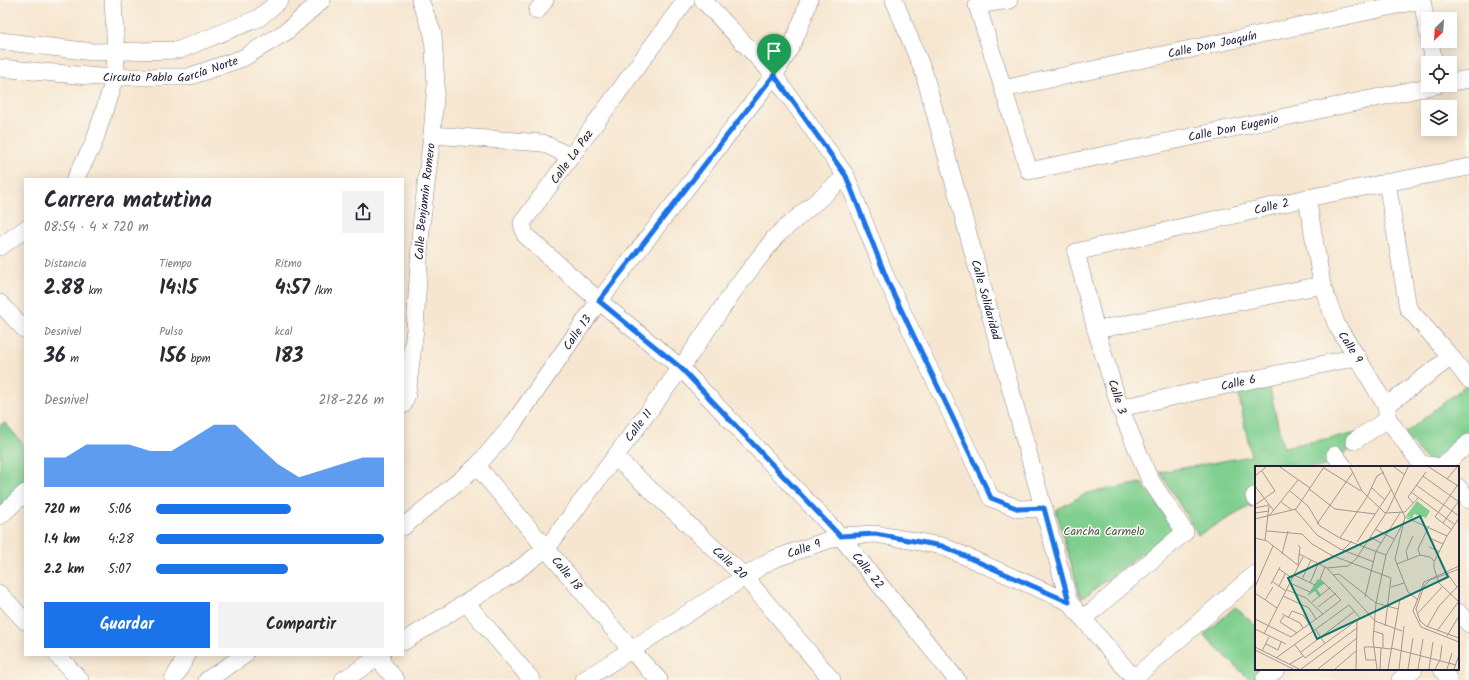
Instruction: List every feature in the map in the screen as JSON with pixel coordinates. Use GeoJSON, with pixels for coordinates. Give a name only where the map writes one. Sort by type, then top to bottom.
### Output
{"type":"FeatureCollection","features":[{"type":"Feature","properties":{"kind":"street"},"geometry":{"type":"LineString","coordinates":[[76,178],[93,145],[115,77],[116,52],[113,0]]}},
{"type":"Feature","properties":{"kind":"street","name":"Circuito Pablo García Norte"},"geometry":{"type":"LineString","coordinates":[[0,41],[93,52],[179,50],[258,18],[280,0]]}},
{"type":"Feature","properties":{"kind":"street","name":"Circuito Pablo García Norte"},"geometry":{"type":"LineString","coordinates":[[0,68],[99,77],[188,77],[243,58],[287,31],[322,0]]}},
{"type":"Feature","properties":{"kind":"street","name":"Calle Benjamín Romero"},"geometry":{"type":"LineString","coordinates":[[404,402],[407,394],[408,340],[432,135],[436,85],[433,34],[420,0]]}},
{"type":"Feature","properties":{"kind":"street","name":"Calle La Paz"},"geometry":{"type":"LineString","coordinates":[[599,301],[525,235],[522,223],[686,0]]}},
{"type":"Feature","properties":{"kind":"street"},"geometry":{"type":"LineString","coordinates":[[702,0],[774,75],[846,176],[888,282],[991,498],[1019,509],[1044,508]]}},
{"type":"Feature","properties":{"kind":"street","name":"Calle 13"},"geometry":{"type":"LineString","coordinates":[[404,526],[477,466],[513,424],[599,301],[788,55],[803,21],[809,0]]}},
{"type":"Feature","properties":{"kind":"street","name":"Calle Solidaridad"},"geometry":{"type":"LineString","coordinates":[[894,0],[924,73],[1069,602]]}},
{"type":"Feature","properties":{"kind":"street"},"geometry":{"type":"LineString","coordinates":[[1003,89],[977,5],[1008,0]]}},
{"type":"Feature","properties":{"kind":"street"},"geometry":{"type":"LineString","coordinates":[[1421,0],[1424,12]]}},
{"type":"Feature","properties":{"kind":"street","name":"Calle Don Joaquín"},"geometry":{"type":"LineString","coordinates":[[1003,89],[1421,0]]}},
{"type":"Feature","properties":{"kind":"street"},"geometry":{"type":"LineString","coordinates":[[1457,81],[1469,79]]}},
{"type":"Feature","properties":{"kind":"street","name":"Calle Don Eugenio"},"geometry":{"type":"LineString","coordinates":[[1003,89],[1029,171],[1421,88]]}},
{"type":"Feature","properties":{"kind":"street"},"geometry":{"type":"LineString","coordinates":[[432,135],[543,143],[571,157]]}},
{"type":"Feature","properties":{"kind":"street","name":"Calle 2"},"geometry":{"type":"LineString","coordinates":[[1076,252],[1307,198],[1469,167]]}},
{"type":"Feature","properties":{"kind":"street","name":"Calle 11"},"geometry":{"type":"LineString","coordinates":[[404,641],[511,576],[547,548],[681,368],[735,289],[776,236],[846,176]]}},
{"type":"Feature","properties":{"kind":"street"},"geometry":{"type":"LineString","coordinates":[[1387,182],[1408,308],[1469,380]]}},
{"type":"Feature","properties":{"kind":"street","name":"Calle 9"},"geometry":{"type":"LineString","coordinates":[[1307,198],[1322,285],[1337,326],[1357,357],[1387,412],[1419,465],[1430,466]]}},
{"type":"Feature","properties":{"kind":"street"},"geometry":{"type":"LineString","coordinates":[[0,247],[24,230]]}},
{"type":"Feature","properties":{"kind":"street","name":"Calle 3"},"geometry":{"type":"LineString","coordinates":[[1076,252],[1096,330],[1120,408],[1149,478],[1185,532],[1083,618]]}},
{"type":"Feature","properties":{"kind":"street"},"geometry":{"type":"LineString","coordinates":[[1096,330],[1322,285]]}},
{"type":"Feature","properties":{"kind":"street","name":"Calle 22"},"geometry":{"type":"LineString","coordinates":[[599,301],[681,368],[840,536],[957,680]]}},
{"type":"Feature","properties":{"kind":"street"},"geometry":{"type":"LineString","coordinates":[[0,303],[24,329]]}},
{"type":"Feature","properties":{"kind":"street","name":"Calle 6"},"geometry":{"type":"LineString","coordinates":[[1120,408],[1357,357]]}},
{"type":"Feature","properties":{"kind":"street"},"geometry":{"type":"LineString","coordinates":[[1354,441],[1450,357]]}},
{"type":"Feature","properties":{"kind":"street"},"geometry":{"type":"LineString","coordinates":[[1442,466],[1469,443]]}},
{"type":"Feature","properties":{"kind":"street","name":"Calle 20"},"geometry":{"type":"LineString","coordinates":[[615,457],[744,576],[832,680]]}},
{"type":"Feature","properties":{"kind":"street","name":"Calle 18"},"geometry":{"type":"LineString","coordinates":[[477,466],[631,650],[659,680]]}},
{"type":"Feature","properties":{"kind":"street"},"geometry":{"type":"LineString","coordinates":[[1459,488],[1469,500]]}},
{"type":"Feature","properties":{"kind":"street"},"geometry":{"type":"LineString","coordinates":[[0,516],[24,495]]}},
{"type":"Feature","properties":{"kind":"street","name":"Calle 9"},"geometry":{"type":"LineString","coordinates":[[584,680],[771,560],[840,536],[875,534],[942,546],[1069,602]]}},
{"type":"Feature","properties":{"kind":"street"},"geometry":{"type":"LineString","coordinates":[[1069,602],[1134,679],[1255,574]]}},
{"type":"Feature","properties":{"kind":"street"},"geometry":{"type":"LineString","coordinates":[[0,594],[24,620]]}},
{"type":"Feature","properties":{"kind":"street"},"geometry":{"type":"LineString","coordinates":[[466,603],[532,680]]}},
{"type":"Feature","properties":{"kind":"street"},"geometry":{"type":"LineString","coordinates":[[1459,613],[1469,625],[1459,634]]}},
{"type":"Feature","properties":{"kind":"street"},"geometry":{"type":"LineString","coordinates":[[58,656],[80,680]]}},
{"type":"Feature","properties":{"kind":"street"},"geometry":{"type":"LineString","coordinates":[[174,680],[186,656]]}},
{"type":"Feature","properties":{"kind":"street"},"geometry":{"type":"LineString","coordinates":[[207,680],[243,656]]}},
{"type":"Feature","properties":{"kind":"street"},"geometry":{"type":"LineString","coordinates":[[343,680],[378,656],[396,680]]}},
{"type":"Feature","properties":{"kind":"street"},"geometry":{"type":"LineString","coordinates":[[1264,680],[1276,670]]}},
{"type":"Feature","properties":{"kind":"street"},"geometry":{"type":"LineString","coordinates":[[1443,670],[1449,680]]}},
{"type":"Feature","properties":{"kind":"green space"},"geometry":{"type":"Polygon","coordinates":[[[1267,376],[1283,447],[1374,430],[1339,458],[1324,466],[1255,466],[1255,504],[1198,535],[1160,472],[1251,456],[1236,382],[1267,376]]]}},
{"type":"Feature","properties":{"kind":"green space"},"geometry":{"type":"Polygon","coordinates":[[[1469,383],[1469,442],[1433,466],[1431,466],[1404,434],[1469,383]]]}},
{"type":"Feature","properties":{"kind":"green space"},"geometry":{"type":"Polygon","coordinates":[[[5,423],[24,445],[24,490],[0,511],[0,425],[5,423]]]}},
{"type":"Feature","properties":{"kind":"green space","name":"Cancha Carmelo"},"geometry":{"type":"Polygon","coordinates":[[[1142,483],[1176,530],[1134,559],[1081,599],[1056,510],[1087,493],[1142,483]]]}},
{"type":"Feature","properties":{"kind":"green space"},"geometry":{"type":"Polygon","coordinates":[[[1235,607],[1255,625],[1255,670],[1269,670],[1256,680],[1250,680],[1204,635],[1235,607]]]}},
{"type":"Feature","properties":{"kind":"route"},"geometry":{"type":"LineString","coordinates":[[774,75],[846,176],[888,282],[991,498],[1019,509],[1044,508],[1069,602],[942,546],[875,534],[840,536],[681,368],[599,301],[725,136],[774,75]]}}]}
